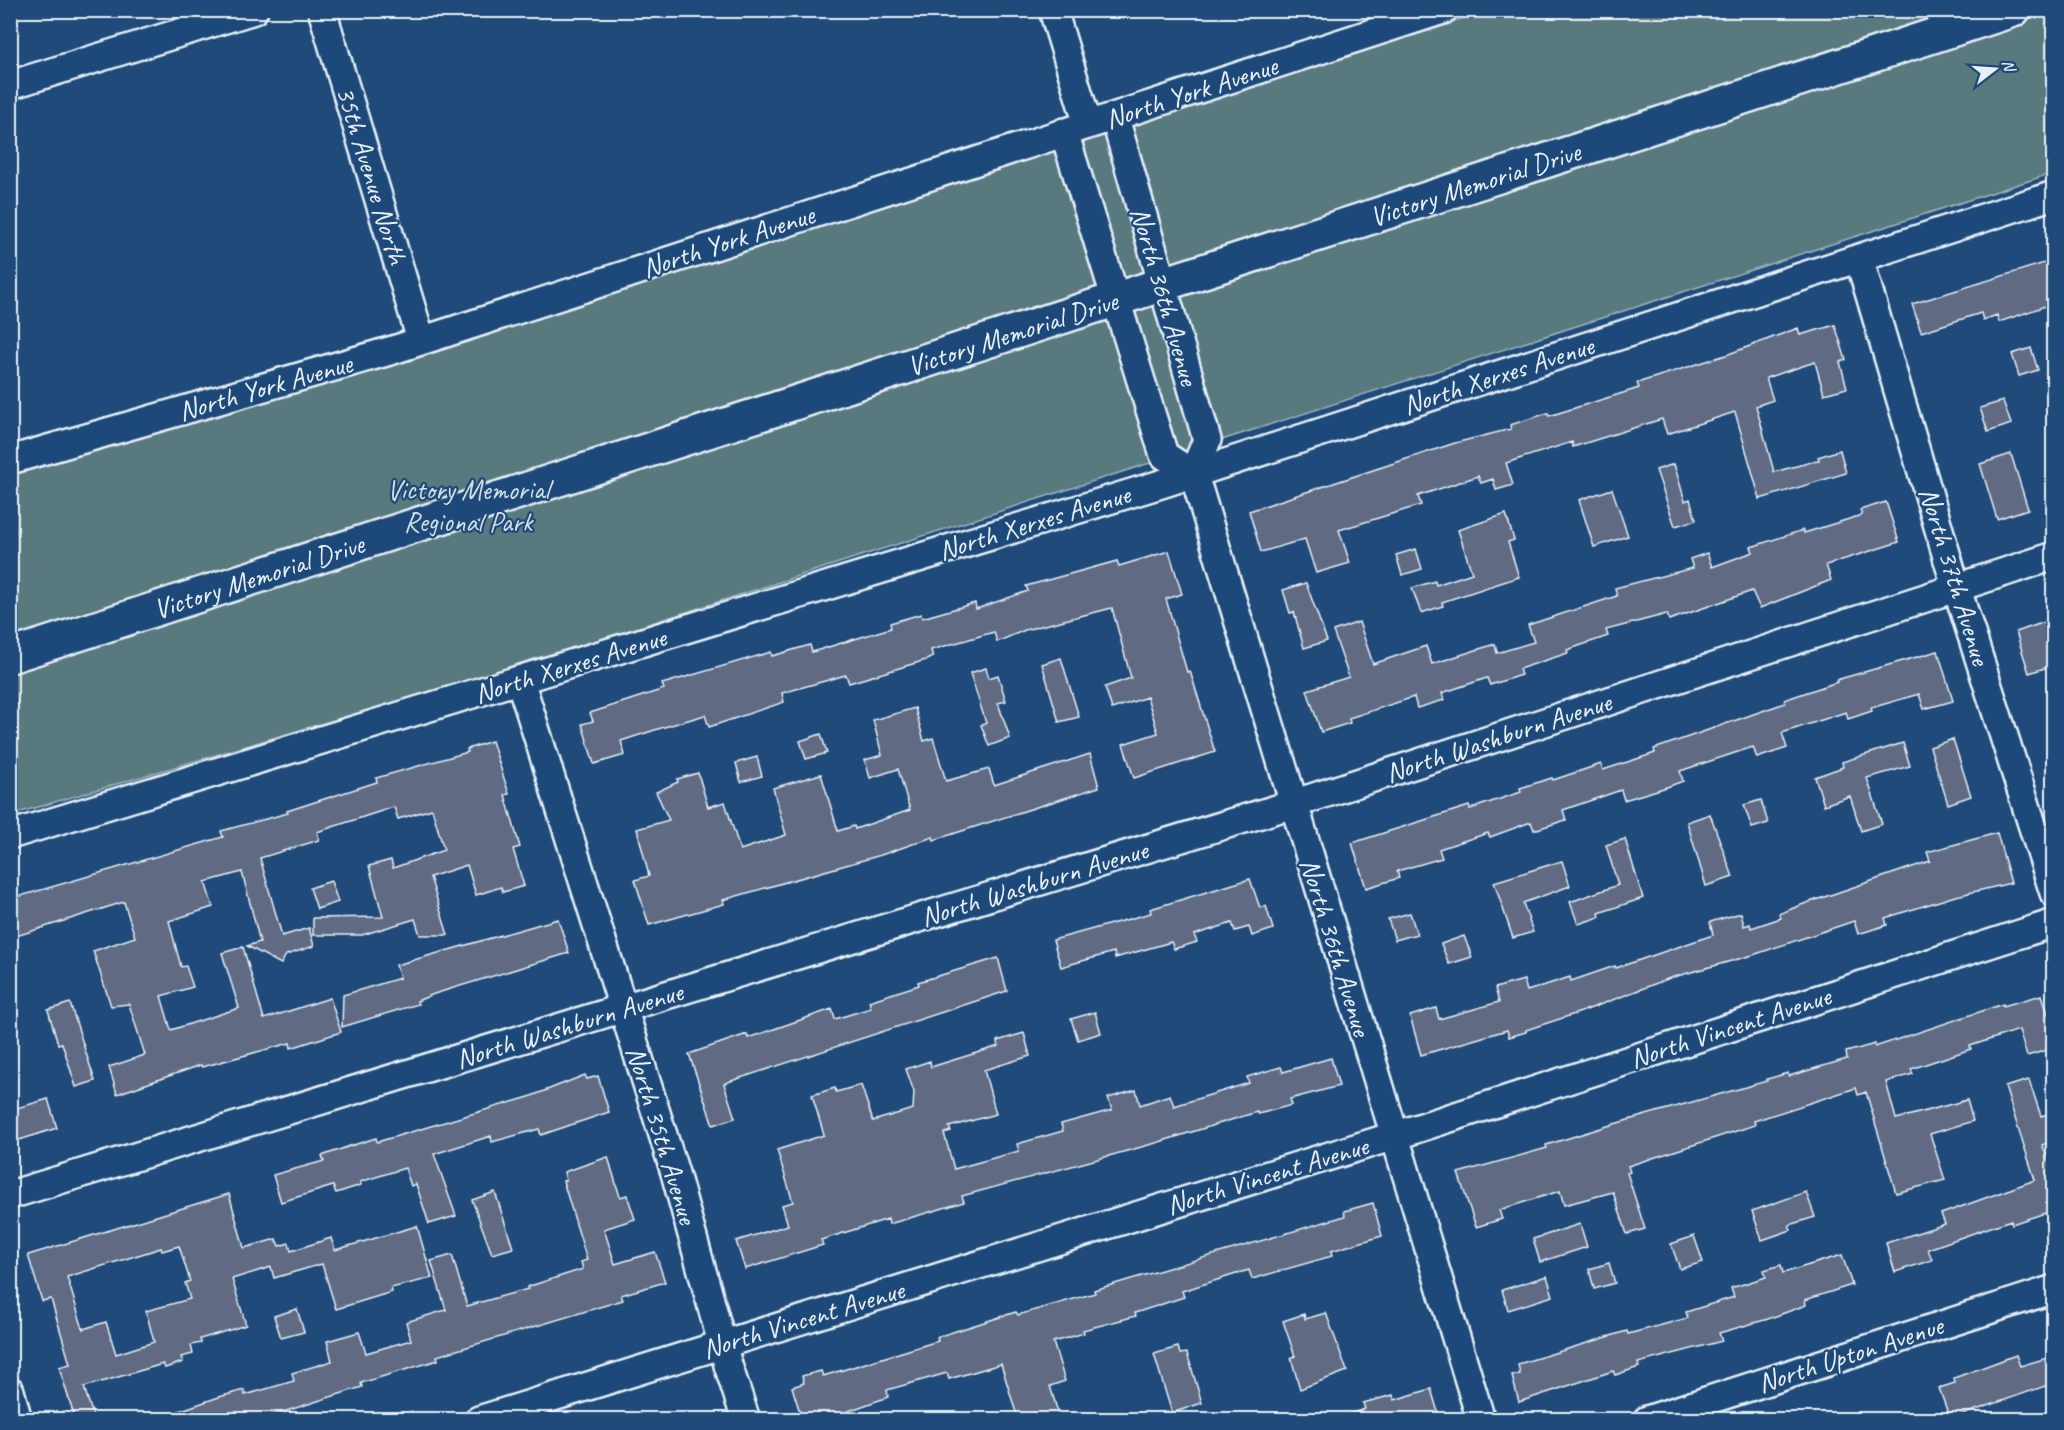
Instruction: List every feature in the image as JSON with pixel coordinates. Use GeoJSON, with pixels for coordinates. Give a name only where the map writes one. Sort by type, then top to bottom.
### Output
{"type":"FeatureCollection","features":[{"type":"Feature","properties":{"kind":"street"},"geometry":{"type":"LineString","coordinates":[[10,85],[254,10]]}},
{"type":"Feature","properties":{"kind":"street","name":"35th Avenue North"},"geometry":{"type":"LineString","coordinates":[[322,10],[422,340]]}},
{"type":"Feature","properties":{"kind":"street","name":"North 36th Avenue"},"geometry":{"type":"LineString","coordinates":[[1053,10],[1076,128],[1114,299],[1164,455],[1193,474]]}},
{"type":"Feature","properties":{"kind":"street","name":"North York Avenue"},"geometry":{"type":"LineString","coordinates":[[10,460],[422,340],[1076,128],[1116,118],[1443,10]]}},
{"type":"Feature","properties":{"kind":"street","name":"Victory Memorial Drive"},"geometry":{"type":"LineString","coordinates":[[10,656],[2013,10]]}},
{"type":"Feature","properties":{"kind":"street","name":"North 36th Avenue"},"geometry":{"type":"LineString","coordinates":[[1116,118],[1161,284],[1207,440],[1193,474],[1481,1419]]}},
{"type":"Feature","properties":{"kind":"street","name":"North Xerxes Avenue"},"geometry":{"type":"LineString","coordinates":[[10,835],[1193,474],[2054,195]]}},
{"type":"Feature","properties":{"kind":"street","name":"North 37th Avenue"},"geometry":{"type":"LineString","coordinates":[[1859,258],[1957,588],[2054,893]]}},
{"type":"Feature","properties":{"kind":"street","name":"North Washburn Avenue"},"geometry":{"type":"LineString","coordinates":[[10,1195],[1293,804],[2054,556]]}},
{"type":"Feature","properties":{"kind":"street","name":"North 35th Avenue"},"geometry":{"type":"LineString","coordinates":[[519,680],[675,1173],[722,1344],[746,1419]]}},
{"type":"Feature","properties":{"kind":"street","name":"North Vincent Avenue"},"geometry":{"type":"LineString","coordinates":[[479,1419],[1394,1136],[2054,923]]}},
{"type":"Feature","properties":{"kind":"street","name":"North Upton Avenue"},"geometry":{"type":"LineString","coordinates":[[1647,1419],[2054,1289]]}},
{"type":"Feature","properties":{"kind":"street"},"geometry":{"type":"LineString","coordinates":[[10,1391],[18,1419]]}},
{"type":"Feature","properties":{"kind":"green space","name":"Victory Memorial Regional Park"},"geometry":{"type":"Polygon","coordinates":[[[1486,11],[2053,11],[2053,173],[518,666],[11,815],[11,473],[1486,11]]]}},
{"type":"Feature","properties":{"kind":"building"},"geometry":{"type":"Polygon","coordinates":[[[2054,260],[2054,303],[1999,322],[1997,315],[1983,320],[1981,313],[1921,332],[1912,304],[2054,260]]]}},
{"type":"Feature","properties":{"kind":"building"},"geometry":{"type":"Polygon","coordinates":[[[1835,325],[1846,360],[1840,362],[1847,388],[1824,394],[1815,362],[1766,378],[1773,400],[1756,406],[1774,472],[1819,460],[1818,457],[1840,450],[1846,473],[1760,499],[1735,412],[1667,434],[1662,419],[1573,447],[1572,442],[1506,463],[1513,485],[1496,490],[1493,479],[1481,483],[1478,476],[1418,496],[1421,505],[1339,530],[1350,563],[1316,573],[1305,539],[1261,552],[1249,511],[1455,443],[1511,429],[1510,425],[1548,413],[1549,416],[1639,388],[1637,383],[1726,355],[1798,328],[1800,335],[1835,325]]]}},
{"type":"Feature","properties":{"kind":"building"},"geometry":{"type":"Polygon","coordinates":[[[2031,348],[2038,370],[2019,376],[2012,354],[2031,348]]]}},
{"type":"Feature","properties":{"kind":"building"},"geometry":{"type":"Polygon","coordinates":[[[2003,401],[2011,424],[1988,432],[1980,408],[2003,401]]]}},
{"type":"Feature","properties":{"kind":"building"},"geometry":{"type":"Polygon","coordinates":[[[2011,454],[2028,509],[1997,519],[1980,464],[2011,454]]]}},
{"type":"Feature","properties":{"kind":"building"},"geometry":{"type":"Polygon","coordinates":[[[1674,464],[1685,501],[1690,499],[1696,520],[1675,526],[1656,470],[1674,464]]]}},
{"type":"Feature","properties":{"kind":"building"},"geometry":{"type":"Polygon","coordinates":[[[1612,489],[1628,536],[1594,547],[1579,500],[1612,489]]]}},
{"type":"Feature","properties":{"kind":"building"},"geometry":{"type":"Polygon","coordinates":[[[1886,502],[1899,542],[1826,565],[1831,580],[1760,608],[1752,591],[1669,620],[1667,614],[1606,630],[1608,636],[1567,650],[1568,653],[1519,669],[1521,675],[1490,685],[1487,678],[1442,693],[1444,700],[1417,708],[1414,697],[1349,718],[1350,723],[1321,732],[1307,690],[1349,677],[1333,631],[1359,622],[1373,664],[1426,646],[1432,664],[1495,644],[1497,653],[1534,642],[1528,625],[1617,596],[1615,588],[1693,568],[1690,559],[1707,553],[1712,567],[1753,552],[1751,547],[1803,530],[1804,533],[1862,515],[1860,510],[1886,502]]]}},
{"type":"Feature","properties":{"kind":"building"},"geometry":{"type":"Polygon","coordinates":[[[1506,514],[1514,540],[1508,542],[1519,577],[1442,602],[1443,606],[1421,613],[1412,588],[1435,581],[1436,585],[1472,573],[1458,530],[1506,514]]]}},
{"type":"Feature","properties":{"kind":"building"},"geometry":{"type":"Polygon","coordinates":[[[1416,549],[1422,569],[1402,575],[1396,555],[1416,549]]]}},
{"type":"Feature","properties":{"kind":"building"},"geometry":{"type":"Polygon","coordinates":[[[1169,551],[1182,594],[1166,599],[1187,672],[1190,671],[1215,752],[1134,778],[1123,744],[1158,733],[1147,697],[1112,709],[1105,687],[1131,678],[1112,608],[1025,630],[997,642],[994,632],[931,650],[933,657],[926,660],[849,683],[846,675],[782,693],[784,702],[709,727],[705,715],[661,728],[621,741],[625,755],[594,764],[582,724],[593,721],[590,713],[664,689],[662,684],[771,652],[772,656],[810,645],[812,652],[891,628],[890,623],[921,614],[922,618],[975,603],[976,609],[1028,591],[1026,586],[1117,561],[1119,566],[1169,551]]]}},
{"type":"Feature","properties":{"kind":"building"},"geometry":{"type":"Polygon","coordinates":[[[1306,583],[1327,641],[1304,648],[1294,612],[1290,613],[1283,590],[1306,583]]]}},
{"type":"Feature","properties":{"kind":"building"},"geometry":{"type":"Polygon","coordinates":[[[2045,622],[2054,651],[2054,665],[2029,673],[2016,632],[2045,622]]]}},
{"type":"Feature","properties":{"kind":"building"},"geometry":{"type":"Polygon","coordinates":[[[1938,651],[1953,701],[1924,709],[1919,694],[1871,708],[1872,711],[1848,719],[1846,712],[1782,733],[1787,748],[1757,758],[1753,747],[1680,771],[1683,781],[1667,787],[1624,800],[1621,790],[1563,810],[1566,820],[1534,830],[1531,822],[1490,837],[1488,833],[1439,849],[1442,858],[1397,871],[1399,878],[1366,888],[1352,843],[1469,806],[1470,809],[1521,792],[1520,788],[1552,778],[1553,780],[1601,764],[1603,770],[1655,753],[1654,749],[1785,703],[1784,700],[1837,682],[1836,680],[1938,651]]]}},
{"type":"Feature","properties":{"kind":"building"},"geometry":{"type":"Polygon","coordinates":[[[1061,658],[1079,717],[1059,722],[1042,664],[1061,658]]]}},
{"type":"Feature","properties":{"kind":"building"},"geometry":{"type":"Polygon","coordinates":[[[986,668],[989,678],[998,675],[1006,701],[998,703],[1010,738],[989,746],[981,725],[986,723],[970,673],[986,668]]]}},
{"type":"Feature","properties":{"kind":"building"},"geometry":{"type":"Polygon","coordinates":[[[915,708],[924,741],[933,738],[946,781],[989,769],[994,785],[1090,754],[1099,787],[934,840],[933,837],[881,855],[723,900],[724,904],[649,925],[635,880],[649,876],[637,829],[669,820],[656,792],[678,782],[677,779],[698,773],[708,807],[725,802],[740,850],[786,835],[773,788],[821,774],[838,831],[854,826],[855,829],[910,810],[898,769],[870,778],[865,760],[882,755],[873,720],[915,708]]]}},
{"type":"Feature","properties":{"kind":"building"},"geometry":{"type":"Polygon","coordinates":[[[821,734],[827,753],[806,759],[800,741],[821,734]]]}},
{"type":"Feature","properties":{"kind":"building"},"geometry":{"type":"Polygon","coordinates":[[[1953,739],[1971,796],[1948,804],[1930,747],[1953,739]]]}},
{"type":"Feature","properties":{"kind":"building"},"geometry":{"type":"Polygon","coordinates":[[[492,741],[509,794],[505,795],[520,847],[513,849],[524,886],[503,892],[501,887],[476,895],[467,865],[430,877],[448,935],[420,935],[415,919],[362,935],[313,935],[313,918],[383,917],[369,866],[391,860],[393,868],[444,850],[432,809],[398,819],[394,807],[317,832],[319,840],[260,858],[282,936],[309,928],[314,946],[286,955],[281,964],[247,946],[260,942],[242,872],[205,882],[213,907],[169,921],[181,967],[186,966],[193,987],[161,996],[171,1030],[239,1008],[222,953],[243,947],[264,1019],[330,998],[341,1032],[291,1048],[290,1043],[202,1067],[201,1065],[117,1094],[109,1067],[145,1055],[129,1004],[111,1006],[93,951],[135,937],[124,902],[10,938],[10,899],[223,837],[221,831],[288,813],[287,811],[377,782],[376,778],[468,752],[467,749],[492,741]]]}},
{"type":"Feature","properties":{"kind":"building"},"geometry":{"type":"Polygon","coordinates":[[[1903,743],[1910,766],[1867,778],[1882,824],[1861,831],[1850,796],[1824,805],[1815,777],[1843,767],[1842,762],[1903,743]]]}},
{"type":"Feature","properties":{"kind":"building"},"geometry":{"type":"Polygon","coordinates":[[[757,757],[762,776],[741,782],[736,763],[757,757]]]}},
{"type":"Feature","properties":{"kind":"building"},"geometry":{"type":"Polygon","coordinates":[[[1761,800],[1768,823],[1752,828],[1744,805],[1761,800]]]}},
{"type":"Feature","properties":{"kind":"building"},"geometry":{"type":"Polygon","coordinates":[[[1710,814],[1733,877],[1706,886],[1687,822],[1710,814]]]}},
{"type":"Feature","properties":{"kind":"building"},"geometry":{"type":"Polygon","coordinates":[[[1997,833],[2011,883],[1952,897],[1885,918],[1887,925],[1858,934],[1854,921],[1753,955],[1670,978],[1526,1030],[1526,1032],[1509,1037],[1507,1030],[1421,1055],[1410,1016],[1436,1008],[1439,1019],[1499,1002],[1495,988],[1524,980],[1527,991],[1570,977],[1571,981],[1615,966],[1616,968],[1713,935],[1710,922],[1741,913],[1744,926],[1750,924],[1751,928],[1781,918],[1779,914],[1801,905],[1930,861],[1927,852],[1997,833]]]}},
{"type":"Feature","properties":{"kind":"building"},"geometry":{"type":"Polygon","coordinates":[[[1625,839],[1643,898],[1599,913],[1600,917],[1578,924],[1570,902],[1618,885],[1606,845],[1625,839]]]}},
{"type":"Feature","properties":{"kind":"building"},"geometry":{"type":"Polygon","coordinates":[[[1562,861],[1570,886],[1523,903],[1533,932],[1513,938],[1494,882],[1562,861]]]}},
{"type":"Feature","properties":{"kind":"building"},"geometry":{"type":"Polygon","coordinates":[[[1250,879],[1260,908],[1266,906],[1273,929],[1252,936],[1249,927],[1235,931],[1232,923],[1194,935],[1197,942],[1174,949],[1171,942],[1115,958],[1114,952],[1061,967],[1053,940],[1151,913],[1150,909],[1250,879]]]}},
{"type":"Feature","properties":{"kind":"building"},"geometry":{"type":"Polygon","coordinates":[[[331,881],[338,902],[317,909],[310,888],[331,881]]]}},
{"type":"Feature","properties":{"kind":"building"},"geometry":{"type":"Polygon","coordinates":[[[1410,913],[1417,934],[1395,940],[1388,919],[1410,913]]]}},
{"type":"Feature","properties":{"kind":"building"},"geometry":{"type":"Polygon","coordinates":[[[558,919],[569,953],[434,994],[417,1001],[418,1004],[342,1027],[343,995],[400,978],[396,965],[558,919]]]}},
{"type":"Feature","properties":{"kind":"building"},"geometry":{"type":"Polygon","coordinates":[[[1464,936],[1472,957],[1449,964],[1441,944],[1464,936]]]}},
{"type":"Feature","properties":{"kind":"building"},"geometry":{"type":"Polygon","coordinates":[[[998,958],[1007,991],[728,1082],[724,1084],[735,1118],[713,1125],[689,1054],[747,1034],[748,1038],[832,1009],[835,1019],[871,1008],[869,1001],[919,985],[918,982],[998,958]]]}},
{"type":"Feature","properties":{"kind":"building"},"geometry":{"type":"Polygon","coordinates":[[[2042,995],[2054,1032],[2054,1048],[2027,1056],[2019,1030],[1911,1069],[1913,1074],[1886,1082],[1896,1119],[1967,1100],[1973,1121],[1930,1134],[1945,1180],[1896,1193],[1866,1092],[1858,1095],[1856,1088],[1754,1121],[1755,1125],[1628,1166],[1630,1172],[1627,1173],[1645,1229],[1627,1234],[1613,1192],[1564,1205],[1560,1191],[1499,1210],[1502,1219],[1476,1227],[1458,1173],[1547,1148],[1546,1145],[1767,1081],[1767,1079],[1788,1073],[1789,1076],[1847,1059],[1846,1052],[1875,1044],[1875,1047],[2003,1004],[2003,1006],[2042,995]]]}},
{"type":"Feature","properties":{"kind":"building"},"geometry":{"type":"Polygon","coordinates":[[[70,1003],[95,1081],[76,1087],[62,1043],[58,1044],[48,1010],[70,1003]]]}},
{"type":"Feature","properties":{"kind":"building"},"geometry":{"type":"Polygon","coordinates":[[[1095,1012],[1101,1033],[1078,1040],[1071,1019],[1095,1012]]]}},
{"type":"Feature","properties":{"kind":"building"},"geometry":{"type":"Polygon","coordinates":[[[1024,1033],[1030,1056],[984,1070],[996,1114],[949,1127],[951,1131],[944,1133],[954,1169],[1019,1151],[1017,1144],[1063,1131],[1061,1124],[1112,1110],[1108,1098],[1136,1090],[1140,1105],[1170,1095],[1174,1106],[1249,1083],[1247,1077],[1281,1067],[1283,1072],[1331,1058],[1339,1086],[1290,1099],[1292,1105],[1258,1114],[1257,1112],[1156,1143],[962,1196],[964,1202],[889,1224],[888,1219],[821,1240],[823,1245],[745,1269],[736,1241],[788,1225],[782,1205],[793,1202],[777,1150],[824,1135],[812,1095],[835,1088],[836,1092],[861,1085],[873,1121],[913,1109],[914,1092],[906,1069],[930,1061],[931,1067],[999,1046],[997,1041],[1024,1033]]]}},
{"type":"Feature","properties":{"kind":"building"},"geometry":{"type":"Polygon","coordinates":[[[585,1075],[587,1079],[598,1076],[609,1112],[541,1135],[539,1129],[492,1142],[491,1136],[434,1154],[456,1216],[429,1224],[416,1184],[411,1186],[405,1168],[360,1182],[361,1185],[336,1193],[333,1186],[281,1202],[273,1175],[324,1161],[322,1156],[350,1146],[376,1138],[377,1142],[529,1097],[585,1075]]]}},
{"type":"Feature","properties":{"kind":"building"},"geometry":{"type":"Polygon","coordinates":[[[2029,1080],[2041,1116],[2054,1112],[2054,1141],[2042,1145],[2054,1174],[2054,1226],[2049,1226],[2045,1213],[2012,1224],[2011,1220],[1928,1249],[1932,1260],[1895,1272],[1886,1243],[1945,1224],[1941,1214],[2035,1180],[2005,1087],[2029,1080]]]}},
{"type":"Feature","properties":{"kind":"building"},"geometry":{"type":"Polygon","coordinates":[[[48,1099],[57,1128],[10,1143],[10,1110],[48,1099]]]}},
{"type":"Feature","properties":{"kind":"building"},"geometry":{"type":"Polygon","coordinates":[[[608,1157],[620,1197],[627,1195],[635,1219],[604,1229],[615,1264],[655,1252],[665,1282],[621,1295],[623,1300],[437,1356],[438,1360],[361,1383],[362,1387],[261,1419],[168,1419],[167,1415],[219,1397],[244,1390],[245,1395],[294,1381],[292,1373],[332,1361],[327,1341],[359,1332],[366,1353],[411,1340],[406,1322],[446,1310],[431,1261],[452,1255],[467,1306],[528,1289],[527,1287],[583,1269],[581,1262],[587,1260],[563,1181],[566,1180],[564,1172],[608,1157]]]}},
{"type":"Feature","properties":{"kind":"building"},"geometry":{"type":"Polygon","coordinates":[[[495,1192],[513,1248],[492,1254],[472,1200],[495,1192]]]}},
{"type":"Feature","properties":{"kind":"building"},"geometry":{"type":"Polygon","coordinates":[[[1806,1192],[1815,1217],[1789,1225],[1791,1230],[1762,1240],[1752,1211],[1806,1192]]]}},
{"type":"Feature","properties":{"kind":"building"},"geometry":{"type":"Polygon","coordinates":[[[229,1194],[244,1248],[276,1239],[279,1246],[289,1243],[291,1251],[331,1238],[335,1250],[417,1226],[432,1278],[391,1288],[392,1292],[336,1309],[322,1264],[274,1278],[271,1267],[232,1279],[246,1325],[200,1339],[201,1343],[191,1345],[193,1354],[181,1357],[183,1362],[165,1368],[163,1364],[84,1387],[94,1419],[75,1419],[59,1367],[70,1364],[51,1299],[42,1301],[28,1255],[229,1194]],[[179,1246],[162,1251],[161,1248],[67,1277],[83,1329],[106,1322],[116,1354],[154,1342],[146,1311],[190,1299],[185,1283],[190,1281],[179,1246]]]}},
{"type":"Feature","properties":{"kind":"building"},"geometry":{"type":"Polygon","coordinates":[[[1373,1203],[1382,1236],[1331,1251],[1332,1256],[1252,1279],[1249,1270],[1182,1291],[1184,1297],[1135,1313],[1136,1316],[1083,1330],[1084,1333],[1053,1342],[1065,1381],[1050,1386],[1060,1419],[1018,1419],[1001,1364],[949,1379],[947,1373],[887,1390],[888,1397],[834,1416],[822,1419],[802,1419],[792,1387],[804,1383],[802,1376],[821,1371],[823,1376],[938,1341],[937,1337],[1016,1312],[1018,1315],[1095,1293],[1094,1290],[1345,1216],[1344,1211],[1373,1203]]]}},
{"type":"Feature","properties":{"kind":"building"},"geometry":{"type":"Polygon","coordinates":[[[1580,1224],[1587,1247],[1540,1262],[1533,1239],[1580,1224]]]}},
{"type":"Feature","properties":{"kind":"building"},"geometry":{"type":"Polygon","coordinates":[[[1694,1236],[1703,1262],[1680,1269],[1671,1244],[1694,1236]]]}},
{"type":"Feature","properties":{"kind":"building"},"geometry":{"type":"Polygon","coordinates":[[[1842,1255],[1852,1285],[1805,1300],[1806,1305],[1768,1319],[1719,1333],[1722,1341],[1638,1363],[1639,1367],[1615,1375],[1613,1371],[1519,1402],[1512,1376],[1520,1374],[1518,1364],[1627,1331],[1628,1334],[1688,1318],[1686,1312],[1734,1297],[1731,1288],[1766,1277],[1764,1270],[1781,1265],[1783,1273],[1842,1255]]]}},
{"type":"Feature","properties":{"kind":"building"},"geometry":{"type":"Polygon","coordinates":[[[1609,1263],[1615,1283],[1594,1289],[1589,1269],[1609,1263]]]}},
{"type":"Feature","properties":{"kind":"building"},"geometry":{"type":"Polygon","coordinates":[[[1547,1276],[1553,1296],[1508,1310],[1502,1290],[1547,1276]]]}},
{"type":"Feature","properties":{"kind":"building"},"geometry":{"type":"Polygon","coordinates":[[[297,1309],[304,1332],[281,1338],[274,1316],[297,1309]]]}},
{"type":"Feature","properties":{"kind":"building"},"geometry":{"type":"Polygon","coordinates":[[[1326,1313],[1347,1371],[1300,1389],[1291,1358],[1295,1356],[1283,1321],[1304,1314],[1305,1319],[1326,1313]]]}},
{"type":"Feature","properties":{"kind":"building"},"geometry":{"type":"Polygon","coordinates":[[[1178,1347],[1180,1354],[1187,1353],[1202,1403],[1172,1413],[1154,1354],[1178,1347]]]}},
{"type":"Feature","properties":{"kind":"building"},"geometry":{"type":"Polygon","coordinates":[[[2016,1355],[2020,1366],[2054,1356],[2054,1383],[1950,1419],[1939,1388],[1955,1383],[1954,1378],[2016,1355]]]}},
{"type":"Feature","properties":{"kind":"building"},"geometry":{"type":"Polygon","coordinates":[[[1431,1389],[1440,1419],[1347,1419],[1346,1415],[1365,1409],[1363,1403],[1393,1395],[1394,1400],[1431,1389]]]}}]}
